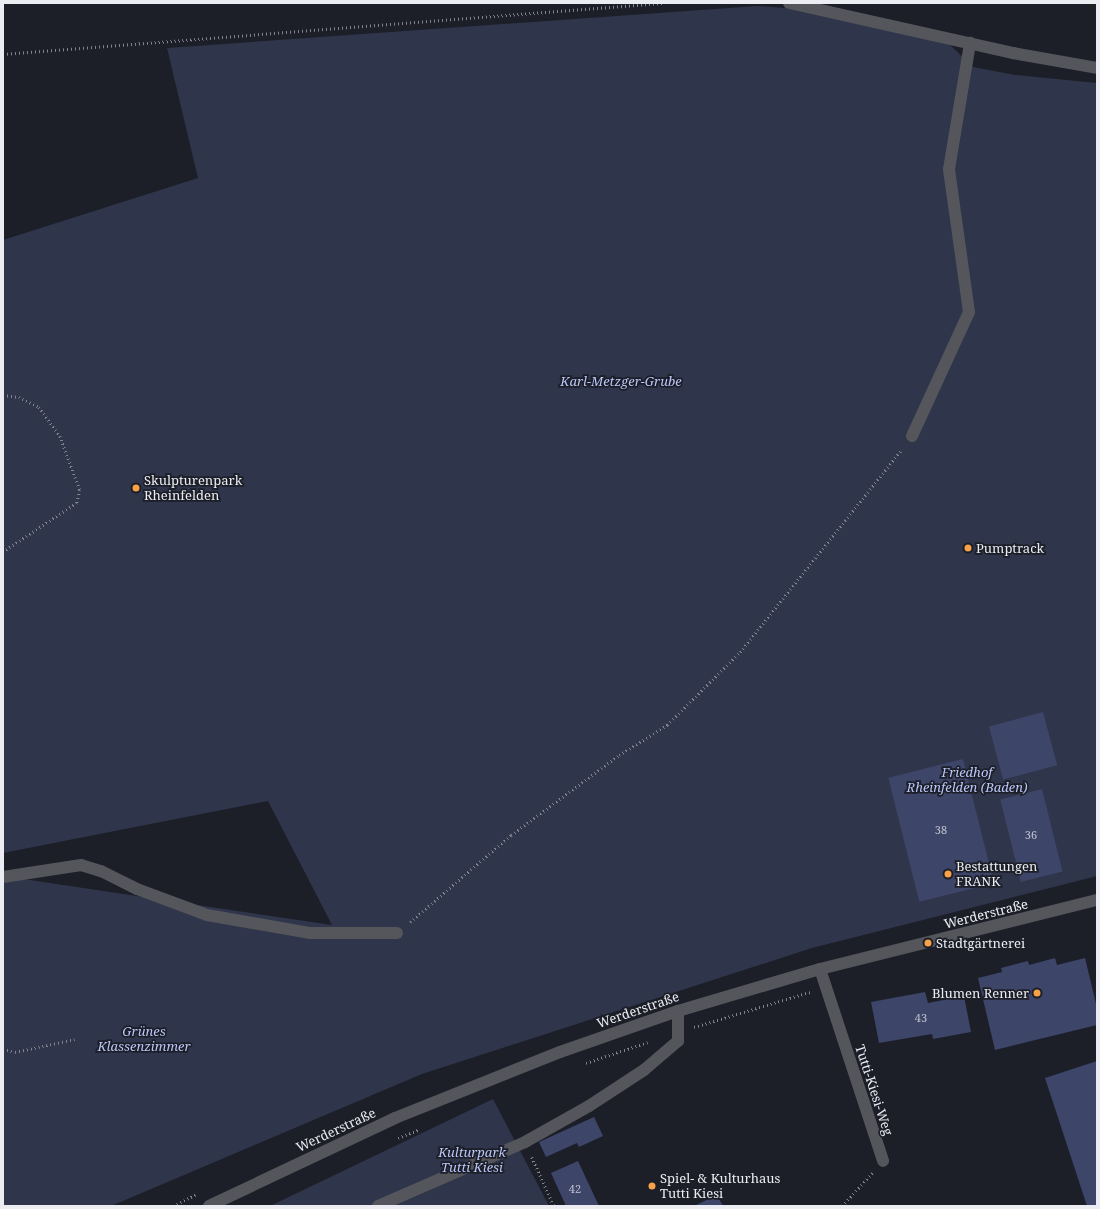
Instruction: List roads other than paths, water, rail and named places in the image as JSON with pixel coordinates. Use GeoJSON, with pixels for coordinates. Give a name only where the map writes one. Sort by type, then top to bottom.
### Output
{"type":"FeatureCollection","features":[{"type":"Feature","properties":{"kind":"street"},"geometry":{"type":"LineString","coordinates":[[789,3],[970,43],[1097,68]]}},
{"type":"Feature","properties":{"kind":"street"},"geometry":{"type":"LineString","coordinates":[[912,436],[969,312],[949,169],[970,43]]}},
{"type":"Feature","properties":{"kind":"street"},"geometry":{"type":"LineString","coordinates":[[3,876],[81,865],[102,871],[137,890],[208,915],[310,933],[396,933]]}},
{"type":"Feature","properties":{"kind":"street","name":"Werderstraße"},"geometry":{"type":"LineString","coordinates":[[209,1206],[320,1152],[470,1086],[560,1052],[678,1011],[820,969],[1097,900]]}},
{"type":"Feature","properties":{"kind":"street","name":"Tutti-Kiesi-Weg"},"geometry":{"type":"LineString","coordinates":[[820,969],[883,1161]]}},
{"type":"Feature","properties":{"kind":"street"},"geometry":{"type":"LineString","coordinates":[[378,1206],[525,1142],[589,1106],[644,1070],[678,1041],[678,1011]]}},
{"type":"Feature","properties":{"kind":"place","name":"Skulpturenpark Rheinfelden"},"geometry":{"type":"Point","coordinates":[136,488]}},
{"type":"Feature","properties":{"kind":"place","name":"Pumptrack"},"geometry":{"type":"Point","coordinates":[968,548]}},
{"type":"Feature","properties":{"kind":"place","name":"Bestattungen FRANK"},"geometry":{"type":"Point","coordinates":[948,874]}},
{"type":"Feature","properties":{"kind":"place","name":"Stadtgärtnerei"},"geometry":{"type":"Point","coordinates":[928,943]}},
{"type":"Feature","properties":{"kind":"place","name":"Blumen Renner"},"geometry":{"type":"Point","coordinates":[1037,993]}},
{"type":"Feature","properties":{"kind":"place","name":"Spiel- & Kulturhaus Tutti Kiesi"},"geometry":{"type":"Point","coordinates":[652,1186]}},
{"type":"Feature","properties":{"kind":"park label","name":"Karl-Metzger-Grube"},"geometry":{"type":"Point","coordinates":[621,381]}},
{"type":"Feature","properties":{"kind":"park label","name":"Friedhof Rheinfelden (Baden)"},"geometry":{"type":"Point","coordinates":[967,780]}},
{"type":"Feature","properties":{"kind":"park label","name":"Grünes Klassenzimmer"},"geometry":{"type":"Point","coordinates":[144,1040]}},
{"type":"Feature","properties":{"kind":"park label","name":"Kulturpark Tutti Kiesi"},"geometry":{"type":"Point","coordinates":[472,1160]}}]}
